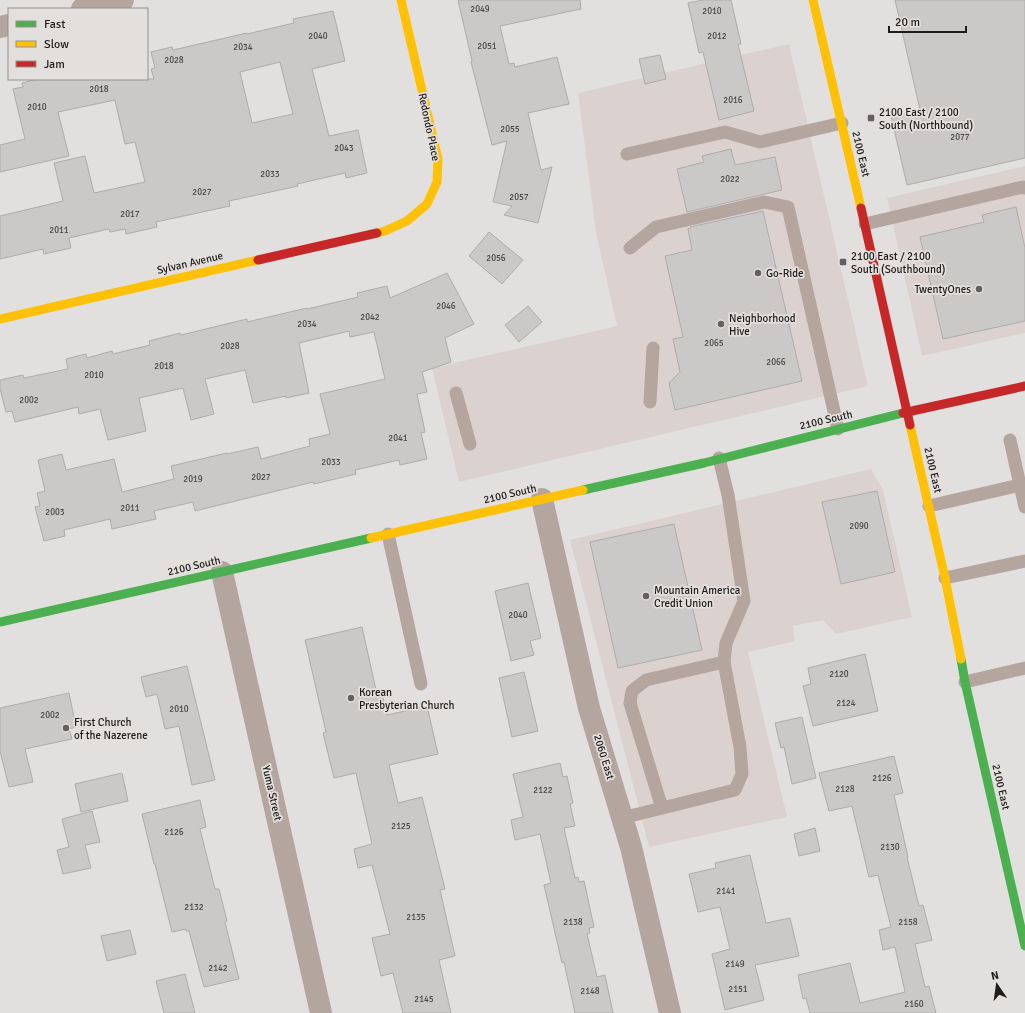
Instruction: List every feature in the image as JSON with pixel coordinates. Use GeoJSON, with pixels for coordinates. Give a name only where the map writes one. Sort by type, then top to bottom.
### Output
{"type":"FeatureCollection","features":[{"type":"Feature","properties":{"kind":"street"},"geometry":{"type":"LineString","coordinates":[[87,8],[123,0]]}},
{"type":"Feature","properties":{"kind":"street","name":"Redondo Place"},"geometry":{"type":"LineString","coordinates":[[385,231],[407,221],[427,204],[437,182],[438,159],[401,0]]}},
{"type":"Feature","properties":{"kind":"street","name":"2100 East"},"geometry":{"type":"LineString","coordinates":[[813,0],[946,578],[965,682],[1025,946]]}},
{"type":"Feature","properties":{"kind":"street","name":"Sylvan Avenue"},"geometry":{"type":"LineString","coordinates":[[0,319],[385,231]]}},
{"type":"Feature","properties":{"kind":"street","name":"2100 South"},"geometry":{"type":"LineString","coordinates":[[0,622],[704,463],[719,458],[908,412],[1025,386]]}},
{"type":"Feature","properties":{"kind":"street","name":"2060 East"},"geometry":{"type":"LineString","coordinates":[[542,499],[587,701],[637,869],[670,1013]]}},
{"type":"Feature","properties":{"kind":"street","name":"Yuma Street"},"geometry":{"type":"LineString","coordinates":[[222,572],[321,1013]]}},
{"type":"Feature","properties":{"kind":"lane"},"geometry":{"type":"LineString","coordinates":[[627,154],[725,132],[760,142],[809,130],[842,124]]}},
{"type":"Feature","properties":{"kind":"lane"},"geometry":{"type":"LineString","coordinates":[[865,224],[1023,187],[1025,188]]}},
{"type":"Feature","properties":{"kind":"lane"},"geometry":{"type":"LineString","coordinates":[[630,248],[656,227],[764,202],[788,207],[838,430]]}},
{"type":"Feature","properties":{"kind":"lane"},"geometry":{"type":"LineString","coordinates":[[650,402],[653,348]]}},
{"type":"Feature","properties":{"kind":"lane"},"geometry":{"type":"LineString","coordinates":[[456,393],[470,444]]}},
{"type":"Feature","properties":{"kind":"lane"},"geometry":{"type":"LineString","coordinates":[[1010,440],[1025,506]]}},
{"type":"Feature","properties":{"kind":"lane"},"geometry":{"type":"LineString","coordinates":[[622,818],[735,790],[742,774],[740,747],[724,662],[726,644],[744,600],[728,495],[719,458]]}},
{"type":"Feature","properties":{"kind":"lane"},"geometry":{"type":"LineString","coordinates":[[929,506],[1020,485]]}},
{"type":"Feature","properties":{"kind":"lane"},"geometry":{"type":"LineString","coordinates":[[388,534],[421,684]]}},
{"type":"Feature","properties":{"kind":"lane"},"geometry":{"type":"LineString","coordinates":[[946,578],[1025,561]]}},
{"type":"Feature","properties":{"kind":"lane"},"geometry":{"type":"LineString","coordinates":[[662,808],[630,703],[632,691],[646,680],[724,662]]}},
{"type":"Feature","properties":{"kind":"lane"},"geometry":{"type":"LineString","coordinates":[[965,682],[1025,668]]}},
{"type":"Feature","properties":{"kind":"shaded area"},"geometry":{"type":"Polygon","coordinates":[[[789,44],[868,386],[459,482],[432,368],[617,326],[596,233],[578,93],[789,44]]]}},
{"type":"Feature","properties":{"kind":"shaded area"},"geometry":{"type":"Polygon","coordinates":[[[1025,166],[1025,333],[922,356],[887,198],[1025,166]]]}},
{"type":"Feature","properties":{"kind":"shaded area"},"geometry":{"type":"Polygon","coordinates":[[[871,469],[883,490],[912,617],[836,634],[823,620],[793,626],[795,641],[748,652],[787,817],[649,847],[570,540],[871,469]]]}},
{"type":"Feature","properties":{"kind":"building"},"geometry":{"type":"Polygon","coordinates":[[[458,0],[580,0],[581,9],[500,26],[509,64],[514,63],[515,67],[557,57],[569,104],[528,113],[541,170],[552,167],[538,223],[504,215],[512,206],[493,202],[507,141],[492,145],[471,62],[458,0]]]}},
{"type":"Feature","properties":{"kind":"building"},"geometry":{"type":"Polygon","coordinates":[[[703,0],[731,0],[741,44],[738,44],[754,111],[719,120],[703,52],[699,53],[688,3],[703,0]]]}},
{"type":"Feature","properties":{"kind":"building"},"geometry":{"type":"Polygon","coordinates":[[[895,0],[1025,0],[1025,158],[907,185],[891,116],[920,110],[895,0]]]}},
{"type":"Feature","properties":{"kind":"building"},"geometry":{"type":"Polygon","coordinates":[[[333,11],[345,61],[312,69],[329,136],[358,130],[367,173],[346,178],[345,173],[297,184],[298,186],[229,201],[230,206],[156,222],[157,227],[126,234],[125,229],[110,232],[109,229],[69,238],[71,248],[44,254],[43,249],[0,259],[0,216],[63,201],[54,163],[85,156],[94,193],[145,182],[135,142],[125,144],[115,100],[58,112],[69,156],[0,172],[0,145],[25,139],[13,89],[23,87],[22,83],[33,80],[154,79],[151,69],[155,68],[151,52],[172,47],[173,50],[294,23],[293,19],[333,11]],[[280,62],[240,72],[252,123],[293,114],[280,62]]]}},
{"type":"Feature","properties":{"kind":"building"},"geometry":{"type":"Polygon","coordinates":[[[660,55],[666,79],[645,84],[639,59],[660,55]]]}},
{"type":"Feature","properties":{"kind":"building"},"geometry":{"type":"Polygon","coordinates":[[[731,149],[735,165],[775,157],[782,190],[687,212],[677,169],[704,162],[702,156],[731,149]]]}},
{"type":"Feature","properties":{"kind":"building","name":"TwentyOnes"},"geometry":{"type":"Polygon","coordinates":[[[1016,207],[1025,248],[1025,321],[943,339],[920,237],[984,222],[982,215],[1016,207]]]}},
{"type":"Feature","properties":{"kind":"building"},"geometry":{"type":"Polygon","coordinates":[[[763,211],[802,381],[675,410],[669,383],[680,372],[673,339],[683,337],[665,256],[692,250],[688,229],[691,228],[690,227],[763,211]]]}},
{"type":"Feature","properties":{"kind":"building"},"geometry":{"type":"Polygon","coordinates":[[[489,232],[523,260],[502,284],[469,256],[489,232]]]}},
{"type":"Feature","properties":{"kind":"building"},"geometry":{"type":"Polygon","coordinates":[[[447,273],[474,324],[445,338],[451,362],[422,372],[427,392],[417,394],[425,432],[421,433],[427,459],[400,465],[399,460],[355,470],[356,474],[314,484],[313,482],[195,511],[193,502],[154,511],[156,519],[112,529],[110,519],[64,530],[65,536],[44,541],[35,507],[40,506],[37,493],[45,491],[38,460],[62,454],[66,470],[114,459],[122,492],[174,479],[171,466],[258,447],[261,459],[310,446],[309,439],[330,434],[320,394],[385,379],[374,332],[350,337],[349,331],[299,343],[309,393],[253,403],[245,370],[205,379],[214,414],[191,420],[183,388],[139,398],[146,431],[108,440],[100,409],[79,414],[78,407],[15,422],[12,411],[6,412],[0,389],[0,380],[23,375],[24,378],[68,369],[66,359],[86,354],[87,358],[112,351],[113,354],[150,345],[149,341],[180,333],[181,335],[247,319],[247,322],[307,309],[358,297],[357,293],[387,286],[390,298],[447,273]]]}},
{"type":"Feature","properties":{"kind":"building"},"geometry":{"type":"Polygon","coordinates":[[[528,306],[542,322],[519,342],[505,325],[528,306]]]}},
{"type":"Feature","properties":{"kind":"building"},"geometry":{"type":"Polygon","coordinates":[[[877,491],[895,572],[841,584],[822,502],[877,491]]]}},
{"type":"Feature","properties":{"kind":"building","name":"Mountain America Credit Union"},"geometry":{"type":"Polygon","coordinates":[[[674,524],[702,650],[618,668],[590,542],[674,524]]]}},
{"type":"Feature","properties":{"kind":"building"},"geometry":{"type":"Polygon","coordinates":[[[528,583],[541,638],[530,641],[534,655],[511,661],[495,591],[528,583]]]}},
{"type":"Feature","properties":{"kind":"building"},"geometry":{"type":"Polygon","coordinates":[[[362,627],[376,690],[381,689],[387,715],[427,706],[438,754],[389,765],[398,803],[422,797],[445,889],[440,890],[455,956],[439,960],[451,1013],[403,1013],[393,973],[381,976],[372,938],[390,934],[372,865],[358,868],[354,849],[372,844],[356,773],[334,778],[323,733],[326,732],[305,640],[362,627]]]}},
{"type":"Feature","properties":{"kind":"building"},"geometry":{"type":"Polygon","coordinates":[[[865,654],[878,711],[813,726],[803,686],[811,684],[808,668],[865,654]]]}},
{"type":"Feature","properties":{"kind":"building"},"geometry":{"type":"Polygon","coordinates":[[[187,666],[215,780],[192,785],[179,726],[165,729],[157,694],[146,697],[141,677],[187,666]]]}},
{"type":"Feature","properties":{"kind":"building"},"geometry":{"type":"Polygon","coordinates":[[[524,672],[538,731],[512,737],[499,678],[524,672]]]}},
{"type":"Feature","properties":{"kind":"building"},"geometry":{"type":"Polygon","coordinates":[[[69,693],[76,727],[69,729],[72,739],[25,749],[33,782],[9,787],[0,751],[0,708],[69,693]]]}},
{"type":"Feature","properties":{"kind":"building"},"geometry":{"type":"Polygon","coordinates":[[[802,717],[816,778],[792,784],[784,747],[781,748],[775,723],[802,717]]]}},
{"type":"Feature","properties":{"kind":"building"},"geometry":{"type":"Polygon","coordinates":[[[894,756],[903,793],[894,795],[919,906],[923,905],[932,940],[915,944],[925,987],[929,986],[936,1013],[810,1013],[806,998],[803,999],[798,975],[850,963],[860,1003],[905,992],[895,947],[883,950],[879,930],[891,927],[878,875],[869,877],[852,806],[829,811],[819,773],[894,756]]]}},
{"type":"Feature","properties":{"kind":"building"},"geometry":{"type":"Polygon","coordinates":[[[560,763],[563,777],[567,776],[573,803],[570,804],[575,826],[564,828],[575,878],[578,877],[579,882],[584,881],[594,927],[589,928],[590,933],[587,934],[597,977],[605,975],[613,1013],[575,1013],[564,962],[562,963],[544,885],[551,883],[540,834],[515,840],[511,820],[523,817],[513,774],[560,763]]]}},
{"type":"Feature","properties":{"kind":"building"},"geometry":{"type":"Polygon","coordinates":[[[122,773],[128,801],[81,812],[75,784],[122,773]]]}},
{"type":"Feature","properties":{"kind":"building"},"geometry":{"type":"Polygon","coordinates":[[[200,800],[206,827],[200,829],[215,889],[219,889],[227,921],[225,922],[239,979],[204,987],[189,931],[186,931],[186,929],[172,932],[142,814],[200,800]]]}},
{"type":"Feature","properties":{"kind":"building"},"geometry":{"type":"Polygon","coordinates":[[[92,811],[100,842],[85,845],[91,868],[63,874],[57,850],[69,847],[62,819],[92,811]]]}},
{"type":"Feature","properties":{"kind":"building"},"geometry":{"type":"Polygon","coordinates":[[[815,828],[820,851],[799,856],[794,834],[815,828]]]}},
{"type":"Feature","properties":{"kind":"building"},"geometry":{"type":"Polygon","coordinates":[[[750,855],[766,923],[790,918],[799,956],[755,965],[764,1000],[725,1010],[712,954],[730,949],[720,907],[698,912],[689,874],[716,868],[715,863],[750,855]]]}},
{"type":"Feature","properties":{"kind":"building"},"geometry":{"type":"Polygon","coordinates":[[[130,930],[136,954],[107,961],[101,936],[130,930]]]}},
{"type":"Feature","properties":{"kind":"building"},"geometry":{"type":"Polygon","coordinates":[[[185,974],[195,1013],[164,1013],[156,981],[185,974]]]}},
{"type":"Feature","properties":{"kind":"traffic: fast"},"geometry":{"type":"LineString","coordinates":[[583,490],[704,463],[903,413]]}},
{"type":"Feature","properties":{"kind":"traffic: fast"},"geometry":{"type":"LineString","coordinates":[[0,622],[371,538]]}},
{"type":"Feature","properties":{"kind":"traffic: fast"},"geometry":{"type":"LineString","coordinates":[[961,659],[1025,946]]}},
{"type":"Feature","properties":{"kind":"traffic: slow"},"geometry":{"type":"LineString","coordinates":[[377,233],[407,221],[427,204],[437,182],[438,159],[401,0]]}},
{"type":"Feature","properties":{"kind":"traffic: slow"},"geometry":{"type":"LineString","coordinates":[[813,0],[861,208]]}},
{"type":"Feature","properties":{"kind":"traffic: slow"},"geometry":{"type":"LineString","coordinates":[[0,319],[258,260]]}},
{"type":"Feature","properties":{"kind":"traffic: slow"},"geometry":{"type":"LineString","coordinates":[[910,425],[945,578],[961,659]]}},
{"type":"Feature","properties":{"kind":"traffic: slow"},"geometry":{"type":"LineString","coordinates":[[371,538],[583,490]]}},
{"type":"Feature","properties":{"kind":"traffic: jam"},"geometry":{"type":"LineString","coordinates":[[861,208],[910,425]]}},
{"type":"Feature","properties":{"kind":"traffic: jam"},"geometry":{"type":"LineString","coordinates":[[258,260],[377,233]]}},
{"type":"Feature","properties":{"kind":"traffic: jam"},"geometry":{"type":"LineString","coordinates":[[903,413],[1025,386]]}},
{"type":"Feature","properties":{"kind":"place","name":"2100 East / 2100 South (Northbound)"},"geometry":{"type":"Point","coordinates":[871,118]}},
{"type":"Feature","properties":{"kind":"place","name":"2100 East / 2100 South (Southbound)"},"geometry":{"type":"Point","coordinates":[843,262]}},
{"type":"Feature","properties":{"kind":"place","name":"Go-Ride"},"geometry":{"type":"Point","coordinates":[758,273]}},
{"type":"Feature","properties":{"kind":"place","name":"TwentyOnes"},"geometry":{"type":"Point","coordinates":[979,289]}},
{"type":"Feature","properties":{"kind":"place","name":"Neighborhood Hive"},"geometry":{"type":"Point","coordinates":[721,324]}},
{"type":"Feature","properties":{"kind":"place","name":"Mountain America Credit Union"},"geometry":{"type":"Point","coordinates":[646,596]}},
{"type":"Feature","properties":{"kind":"place","name":"Korean Presbyterian Church"},"geometry":{"type":"Point","coordinates":[351,698]}},
{"type":"Feature","properties":{"kind":"place","name":"First Church of the Nazerene"},"geometry":{"type":"Point","coordinates":[66,728]}}]}
